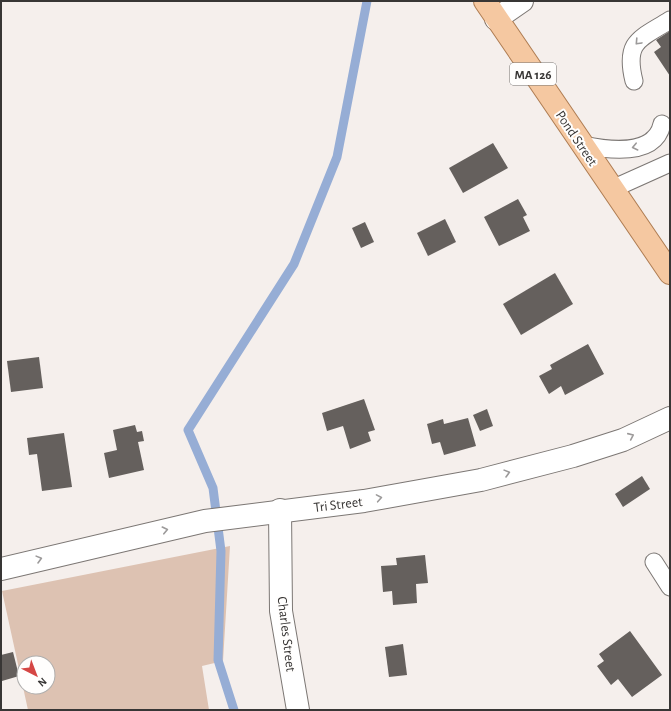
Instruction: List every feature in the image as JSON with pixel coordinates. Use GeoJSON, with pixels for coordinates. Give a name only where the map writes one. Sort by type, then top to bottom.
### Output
{"type":"FeatureCollection","features":[{"type":"Feature","properties":{"kind":"main road","name":"Pond Street"},"geometry":{"type":"LineString","coordinates":[[491,10],[670,273]]}},
{"type":"Feature","properties":{"kind":"street"},"geometry":{"type":"LineString","coordinates":[[491,10],[522,1]]}},
{"type":"Feature","properties":{"kind":"street","name":"Tri Street"},"geometry":{"type":"LineString","coordinates":[[1,569],[205,520],[364,501],[481,480],[580,454],[623,440],[670,418]]}},
{"type":"Feature","properties":{"kind":"street","name":"Charles Street"},"geometry":{"type":"LineString","coordinates":[[280,510],[281,611],[298,710]]}},
{"type":"Feature","properties":{"kind":"lane"},"geometry":{"type":"LineString","coordinates":[[634,81],[630,59],[631,51],[642,38],[670,20]]}},
{"type":"Feature","properties":{"kind":"lane"},"geometry":{"type":"LineString","coordinates":[[583,145],[615,150],[639,146],[657,137],[660,133],[662,124]]}},
{"type":"Feature","properties":{"kind":"lane"},"geometry":{"type":"LineString","coordinates":[[612,188],[670,163]]}},
{"type":"Feature","properties":{"kind":"lane"},"geometry":{"type":"LineString","coordinates":[[654,562],[670,587]]}},
{"type":"Feature","properties":{"kind":"shaded area"},"geometry":{"type":"Polygon","coordinates":[[[230,546],[223,661],[202,666],[209,710],[28,710],[25,695],[56,695],[56,655],[16,655],[2,591],[230,546]]]}},
{"type":"Feature","properties":{"kind":"building"},"geometry":{"type":"Polygon","coordinates":[[[670,31],[670,76],[654,52],[661,47],[656,40],[670,31]]]}},
{"type":"Feature","properties":{"kind":"building"},"geometry":{"type":"Polygon","coordinates":[[[493,143],[508,168],[463,193],[449,168],[493,143]]]}},
{"type":"Feature","properties":{"kind":"building"},"geometry":{"type":"Polygon","coordinates":[[[518,199],[527,215],[523,217],[530,231],[499,246],[484,217],[518,199]]]}},
{"type":"Feature","properties":{"kind":"building"},"geometry":{"type":"Polygon","coordinates":[[[445,219],[456,242],[428,256],[417,233],[445,219]]]}},
{"type":"Feature","properties":{"kind":"building"},"geometry":{"type":"Polygon","coordinates":[[[365,222],[374,242],[361,248],[352,228],[365,222]]]}},
{"type":"Feature","properties":{"kind":"building"},"geometry":{"type":"Polygon","coordinates":[[[555,273],[573,304],[521,335],[503,304],[555,273]]]}},
{"type":"Feature","properties":{"kind":"building"},"geometry":{"type":"Polygon","coordinates":[[[588,344],[604,374],[565,395],[561,386],[549,394],[539,376],[552,369],[550,365],[588,344]]]}},
{"type":"Feature","properties":{"kind":"building"},"geometry":{"type":"Polygon","coordinates":[[[39,357],[43,388],[11,392],[7,361],[39,357]]]}},
{"type":"Feature","properties":{"kind":"building"},"geometry":{"type":"Polygon","coordinates":[[[364,399],[375,430],[368,432],[371,441],[350,449],[343,426],[327,431],[322,413],[364,399]]]}},
{"type":"Feature","properties":{"kind":"building"},"geometry":{"type":"Polygon","coordinates":[[[487,409],[493,426],[480,431],[473,415],[487,409]]]}},
{"type":"Feature","properties":{"kind":"building"},"geometry":{"type":"Polygon","coordinates":[[[468,418],[476,446],[444,455],[440,442],[432,444],[427,424],[443,419],[444,424],[468,418]]]}},
{"type":"Feature","properties":{"kind":"building"},"geometry":{"type":"Polygon","coordinates":[[[135,425],[137,432],[142,431],[144,441],[138,442],[144,470],[109,478],[104,453],[117,450],[113,430],[135,425]]]}},
{"type":"Feature","properties":{"kind":"building"},"geometry":{"type":"Polygon","coordinates":[[[64,433],[72,487],[42,491],[37,454],[29,455],[27,438],[64,433]]]}},
{"type":"Feature","properties":{"kind":"building"},"geometry":{"type":"Polygon","coordinates":[[[642,476],[650,489],[623,507],[615,494],[642,476]]]}},
{"type":"Feature","properties":{"kind":"building"},"geometry":{"type":"Polygon","coordinates":[[[425,555],[428,583],[416,584],[417,603],[393,605],[392,591],[383,592],[381,566],[397,565],[396,558],[425,555]]]}},
{"type":"Feature","properties":{"kind":"building"},"geometry":{"type":"Polygon","coordinates":[[[630,631],[662,675],[632,697],[618,679],[611,685],[597,666],[604,661],[599,654],[630,631]]]}},
{"type":"Feature","properties":{"kind":"building"},"geometry":{"type":"Polygon","coordinates":[[[403,644],[407,675],[389,677],[385,647],[403,644]]]}},
{"type":"Feature","properties":{"kind":"building"},"geometry":{"type":"Polygon","coordinates":[[[13,652],[16,664],[16,677],[2,681],[1,655],[13,652]]]}},
{"type":"Feature","properties":{"kind":"waterway"},"geometry":{"type":"LineString","coordinates":[[234,710],[218,660],[221,551],[213,488],[188,430],[294,264],[337,157],[367,1]]}}]}
